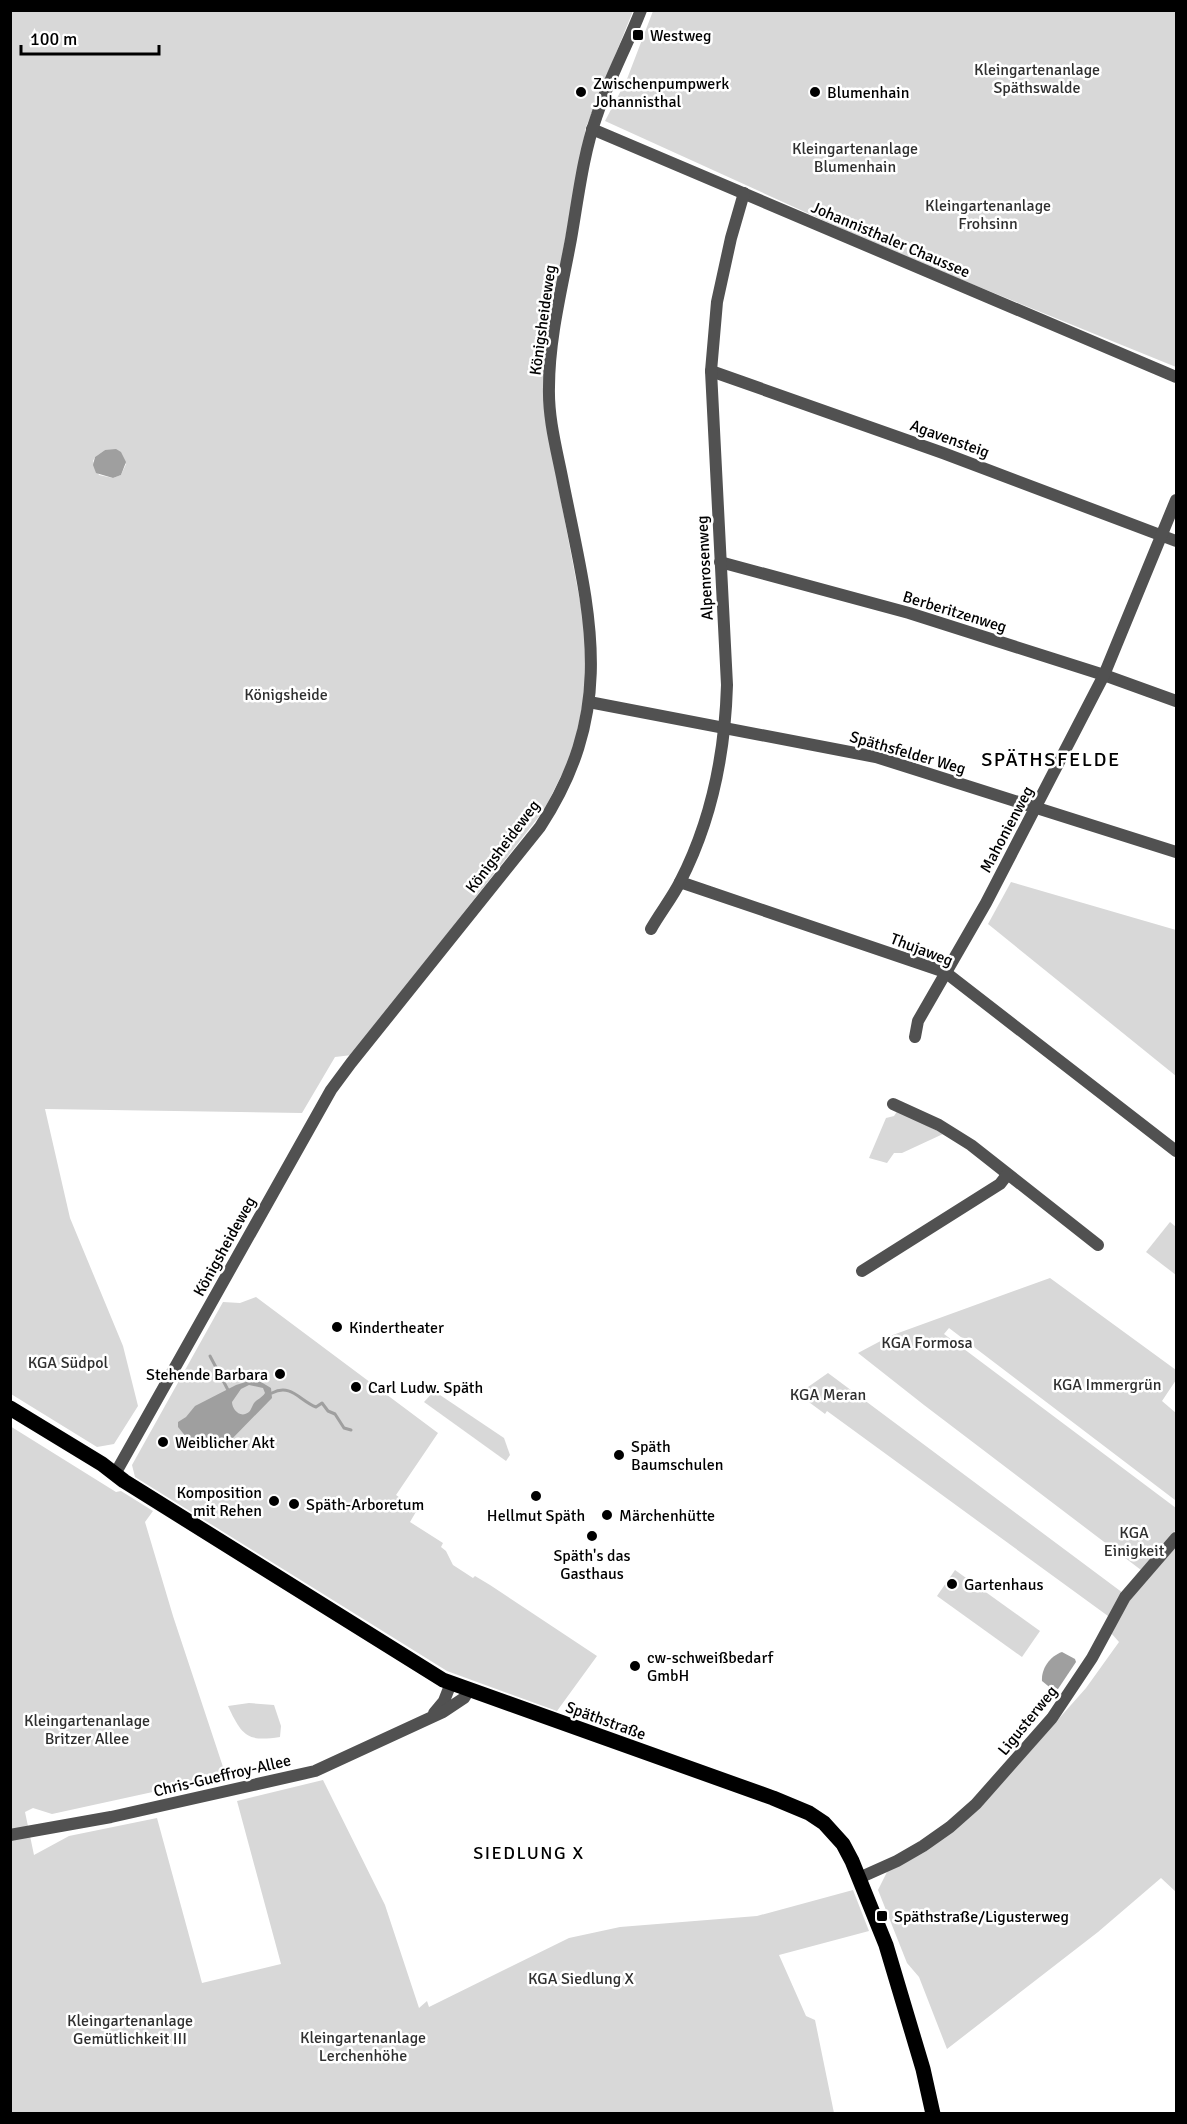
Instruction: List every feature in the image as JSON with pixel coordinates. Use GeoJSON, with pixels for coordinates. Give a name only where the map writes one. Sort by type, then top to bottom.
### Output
{"type":"FeatureCollection","features":[{"type":"Feature","properties":{"kind":"main road","name":"Späthstraße"},"geometry":{"type":"LineString","coordinates":[[10,1408],[92,1457],[115,1474],[451,1683],[809,1813],[824,1823],[848,1853],[886,1945],[923,2069],[933,2114]]}},
{"type":"Feature","properties":{"kind":"street","name":"Königsheideweg"},"geometry":{"type":"LineString","coordinates":[[115,1474],[331,1090],[550,812],[576,756],[589,702],[592,675],[590,620],[555,439],[549,369],[592,129],[641,10]]}},
{"type":"Feature","properties":{"kind":"street","name":"Johannisthaler Chaussee"},"geometry":{"type":"LineString","coordinates":[[592,129],[1176,377]]}},
{"type":"Feature","properties":{"kind":"street","name":"Alpenrosenweg"},"geometry":{"type":"LineString","coordinates":[[651,930],[680,882],[698,843],[712,799],[726,728],[727,685],[711,371],[717,302],[744,193]]}},
{"type":"Feature","properties":{"kind":"street","name":"Agavensteig"},"geometry":{"type":"LineString","coordinates":[[711,371],[943,453],[1176,542]]}},
{"type":"Feature","properties":{"kind":"street","name":"Mahonienweg"},"geometry":{"type":"LineString","coordinates":[[915,1037],[918,1021],[986,903],[1104,675],[1176,500]]}},
{"type":"Feature","properties":{"kind":"street","name":"Berberitzenweg"},"geometry":{"type":"LineString","coordinates":[[720,562],[909,613],[1104,675],[1176,701]]}},
{"type":"Feature","properties":{"kind":"street","name":"Späthsfelder Weg"},"geometry":{"type":"LineString","coordinates":[[589,702],[876,757],[1176,852]]}},
{"type":"Feature","properties":{"kind":"street","name":"Thujaweg"},"geometry":{"type":"LineString","coordinates":[[680,882],[945,972],[1176,1151]]}},
{"type":"Feature","properties":{"kind":"street"},"geometry":{"type":"LineString","coordinates":[[893,1104],[939,1125],[970,1145],[1098,1245]]}},
{"type":"Feature","properties":{"kind":"street"},"geometry":{"type":"LineString","coordinates":[[862,1271],[1000,1184],[1007,1175]]}},
{"type":"Feature","properties":{"kind":"street","name":"Ligusterweg"},"geometry":{"type":"LineString","coordinates":[[859,1878],[923,1846],[950,1827],[976,1804],[1052,1718],[1075,1685],[1125,1597],[1176,1538]]}},
{"type":"Feature","properties":{"kind":"street"},"geometry":{"type":"LineString","coordinates":[[431,1716],[444,1701],[451,1683]]}},
{"type":"Feature","properties":{"kind":"street","name":"Chris-Gueffroy-Allee"},"geometry":{"type":"LineString","coordinates":[[10,1835],[77,1824],[315,1771],[443,1712],[464,1698],[469,1690]]}},
{"type":"Feature","properties":{"kind":"green space","name":"Königsheide"},"geometry":{"type":"Polygon","coordinates":[[[10,11],[633,11],[586,127],[551,315],[546,421],[585,628],[585,692],[569,760],[544,810],[352,1055],[335,1057],[302,1113],[45,1109],[70,1218],[123,1346],[138,1406],[114,1444],[97,1447],[11,1394],[10,11]],[[105,450],[93,461],[99,475],[113,478],[121,475],[126,464],[105,450]]]}},
{"type":"Feature","properties":{"kind":"green space"},"geometry":{"type":"Polygon","coordinates":[[[653,11],[1176,11],[1176,367],[893,252],[605,121],[627,79],[653,11]]]}},
{"type":"Feature","properties":{"kind":"green space"},"geometry":{"type":"Polygon","coordinates":[[[1011,882],[1176,930],[1176,1076],[988,924],[1011,882]]]}},
{"type":"Feature","properties":{"kind":"green space"},"geometry":{"type":"Polygon","coordinates":[[[898,1110],[943,1134],[902,1153],[894,1153],[887,1163],[869,1158],[886,1118],[894,1116],[898,1110]]]}},
{"type":"Feature","properties":{"kind":"green space"},"geometry":{"type":"Polygon","coordinates":[[[1170,1222],[1176,1227],[1176,1275],[1146,1252],[1170,1222]]]}},
{"type":"Feature","properties":{"kind":"green space"},"geometry":{"type":"Polygon","coordinates":[[[1050,1278],[1176,1370],[1176,1380],[1162,1401],[1176,1413],[1175,1500],[949,1328],[944,1334],[1176,1508],[1176,1530],[1141,1570],[858,1353],[890,1336],[1050,1278]]]}},
{"type":"Feature","properties":{"kind":"green space","name":"Späth-Arboretum"},"geometry":{"type":"Polygon","coordinates":[[[256,1297],[438,1433],[396,1495],[417,1510],[410,1522],[443,1543],[441,1547],[446,1551],[453,1565],[473,1578],[475,1576],[490,1585],[597,1656],[557,1711],[447,1671],[135,1477],[132,1465],[223,1302],[240,1303],[256,1297]]]}},
{"type":"Feature","properties":{"kind":"green space","name":"KGA Meran"},"geometry":{"type":"Polygon","coordinates":[[[828,1373],[1123,1593],[1108,1616],[827,1411],[825,1414],[798,1394],[828,1373]]]}},
{"type":"Feature","properties":{"kind":"green space"},"geometry":{"type":"Polygon","coordinates":[[[434,1391],[504,1438],[510,1455],[506,1461],[424,1402],[434,1391]]]}},
{"type":"Feature","properties":{"kind":"green space"},"geometry":{"type":"Polygon","coordinates":[[[10,1426],[116,1492],[121,1491],[153,1511],[145,1522],[173,1616],[226,1776],[52,1814],[33,1808],[25,1812],[34,1855],[69,1836],[157,1818],[202,1983],[281,1964],[237,1801],[323,1780],[385,1905],[419,2008],[427,2001],[429,2007],[569,1938],[620,1927],[757,1916],[853,1890],[869,1931],[779,1955],[806,2016],[815,2020],[834,2113],[11,2113],[10,1426]]]}},
{"type":"Feature","properties":{"kind":"green space"},"geometry":{"type":"Polygon","coordinates":[[[1176,1547],[1176,1892],[1161,1878],[1098,1932],[947,2049],[919,1977],[907,1963],[878,1890],[887,1872],[978,1810],[1086,1688],[1119,1642],[1111,1633],[1132,1596],[1176,1547]]]}},
{"type":"Feature","properties":{"kind":"green space"},"geometry":{"type":"Polygon","coordinates":[[[955,1570],[1040,1631],[1022,1657],[937,1596],[955,1570]]]}},
{"type":"Feature","properties":{"kind":"green space"},"geometry":{"type":"Polygon","coordinates":[[[249,1703],[274,1705],[281,1726],[280,1737],[253,1737],[242,1730],[228,1706],[249,1703]]]}},
{"type":"Feature","properties":{"kind":"shaded area"},"geometry":{"type":"Polygon","coordinates":[[[116,449],[121,452],[126,462],[121,475],[113,478],[96,473],[93,465],[95,457],[105,450],[116,449]]]}},
{"type":"Feature","properties":{"kind":"shaded area"},"geometry":{"type":"Polygon","coordinates":[[[249,1381],[261,1382],[271,1388],[272,1398],[228,1443],[202,1446],[191,1443],[178,1427],[178,1422],[186,1417],[195,1406],[236,1385],[249,1381]],[[249,1385],[241,1389],[232,1402],[233,1408],[240,1414],[249,1412],[254,1403],[265,1393],[263,1388],[249,1385]]]}},
{"type":"Feature","properties":{"kind":"shaded area"},"geometry":{"type":"Polygon","coordinates":[[[1062,1652],[1075,1659],[1076,1662],[1058,1689],[1053,1690],[1042,1681],[1043,1672],[1050,1660],[1062,1652]]]}},
{"type":"Feature","properties":{"kind":"waterway"},"geometry":{"type":"LineString","coordinates":[[210,1356],[228,1390]]}},
{"type":"Feature","properties":{"kind":"waterway"},"geometry":{"type":"LineString","coordinates":[[272,1393],[285,1390],[316,1407],[322,1403],[328,1411],[335,1414],[344,1428],[351,1430]]}},
{"type":"Feature","properties":{"kind":"place","name":"Westweg"},"geometry":{"type":"Point","coordinates":[638,35]}},
{"type":"Feature","properties":{"kind":"place","name":"Zwischenpumpwerk Johannisthal"},"geometry":{"type":"Point","coordinates":[581,92]}},
{"type":"Feature","properties":{"kind":"place","name":"Blumenhain"},"geometry":{"type":"Point","coordinates":[815,92]}},
{"type":"Feature","properties":{"kind":"place","name":"Kindertheater"},"geometry":{"type":"Point","coordinates":[337,1327]}},
{"type":"Feature","properties":{"kind":"place","name":"Stehende Barbara"},"geometry":{"type":"Point","coordinates":[280,1374]}},
{"type":"Feature","properties":{"kind":"place","name":"Carl Ludw. Späth"},"geometry":{"type":"Point","coordinates":[356,1387]}},
{"type":"Feature","properties":{"kind":"place","name":"Weiblicher Akt"},"geometry":{"type":"Point","coordinates":[163,1442]}},
{"type":"Feature","properties":{"kind":"place","name":"Späth Baumschulen"},"geometry":{"type":"Point","coordinates":[619,1455]}},
{"type":"Feature","properties":{"kind":"place","name":"Hellmut Späth"},"geometry":{"type":"Point","coordinates":[536,1496]}},
{"type":"Feature","properties":{"kind":"place","name":"Komposition mit Rehen"},"geometry":{"type":"Point","coordinates":[274,1501]}},
{"type":"Feature","properties":{"kind":"place","name":"Späth-Arboretum"},"geometry":{"type":"Point","coordinates":[294,1504]}},
{"type":"Feature","properties":{"kind":"place","name":"Märchenhütte"},"geometry":{"type":"Point","coordinates":[607,1515]}},
{"type":"Feature","properties":{"kind":"place","name":"Späth's das Gasthaus"},"geometry":{"type":"Point","coordinates":[592,1536]}},
{"type":"Feature","properties":{"kind":"place","name":"Gartenhaus"},"geometry":{"type":"Point","coordinates":[952,1584]}},
{"type":"Feature","properties":{"kind":"place","name":"cw-schweißbedarf GmbH"},"geometry":{"type":"Point","coordinates":[635,1666]}},
{"type":"Feature","properties":{"kind":"place","name":"Späthstraße/Ligusterweg"},"geometry":{"type":"Point","coordinates":[882,1916]}},
{"type":"Feature","properties":{"kind":"district","name":"SPÄTHSFELDE"},"geometry":{"type":"Point","coordinates":[1051,759]}},
{"type":"Feature","properties":{"kind":"district","name":"SIEDLUNG X"},"geometry":{"type":"Point","coordinates":[529,1853]}},
{"type":"Feature","properties":{"kind":"park label","name":"Kleingartenanlage Späthswalde"},"geometry":{"type":"Point","coordinates":[1037,78]}},
{"type":"Feature","properties":{"kind":"park label","name":"Kleingartenanlage Blumenhain"},"geometry":{"type":"Point","coordinates":[855,157]}},
{"type":"Feature","properties":{"kind":"park label","name":"Kleingartenanlage Frohsinn"},"geometry":{"type":"Point","coordinates":[988,214]}},
{"type":"Feature","properties":{"kind":"park label","name":"KGA Formosa"},"geometry":{"type":"Point","coordinates":[927,1342]}},
{"type":"Feature","properties":{"kind":"park label","name":"KGA Südpol"},"geometry":{"type":"Point","coordinates":[68,1362]}},
{"type":"Feature","properties":{"kind":"park label","name":"KGA Immergrün"},"geometry":{"type":"Point","coordinates":[1107,1384]}},
{"type":"Feature","properties":{"kind":"park label","name":"KGA Einigkeit"},"geometry":{"type":"Point","coordinates":[1134,1541]}},
{"type":"Feature","properties":{"kind":"park label","name":"Kleingartenanlage Britzer Allee"},"geometry":{"type":"Point","coordinates":[87,1729]}},
{"type":"Feature","properties":{"kind":"park label","name":"KGA Siedlung X"},"geometry":{"type":"Point","coordinates":[581,1978]}},
{"type":"Feature","properties":{"kind":"park label","name":"Kleingartenanlage Gemütlichkeit III"},"geometry":{"type":"Point","coordinates":[130,2029]}},
{"type":"Feature","properties":{"kind":"park label","name":"Kleingartenanlage Lerchenhöhe"},"geometry":{"type":"Point","coordinates":[363,2046]}}]}
